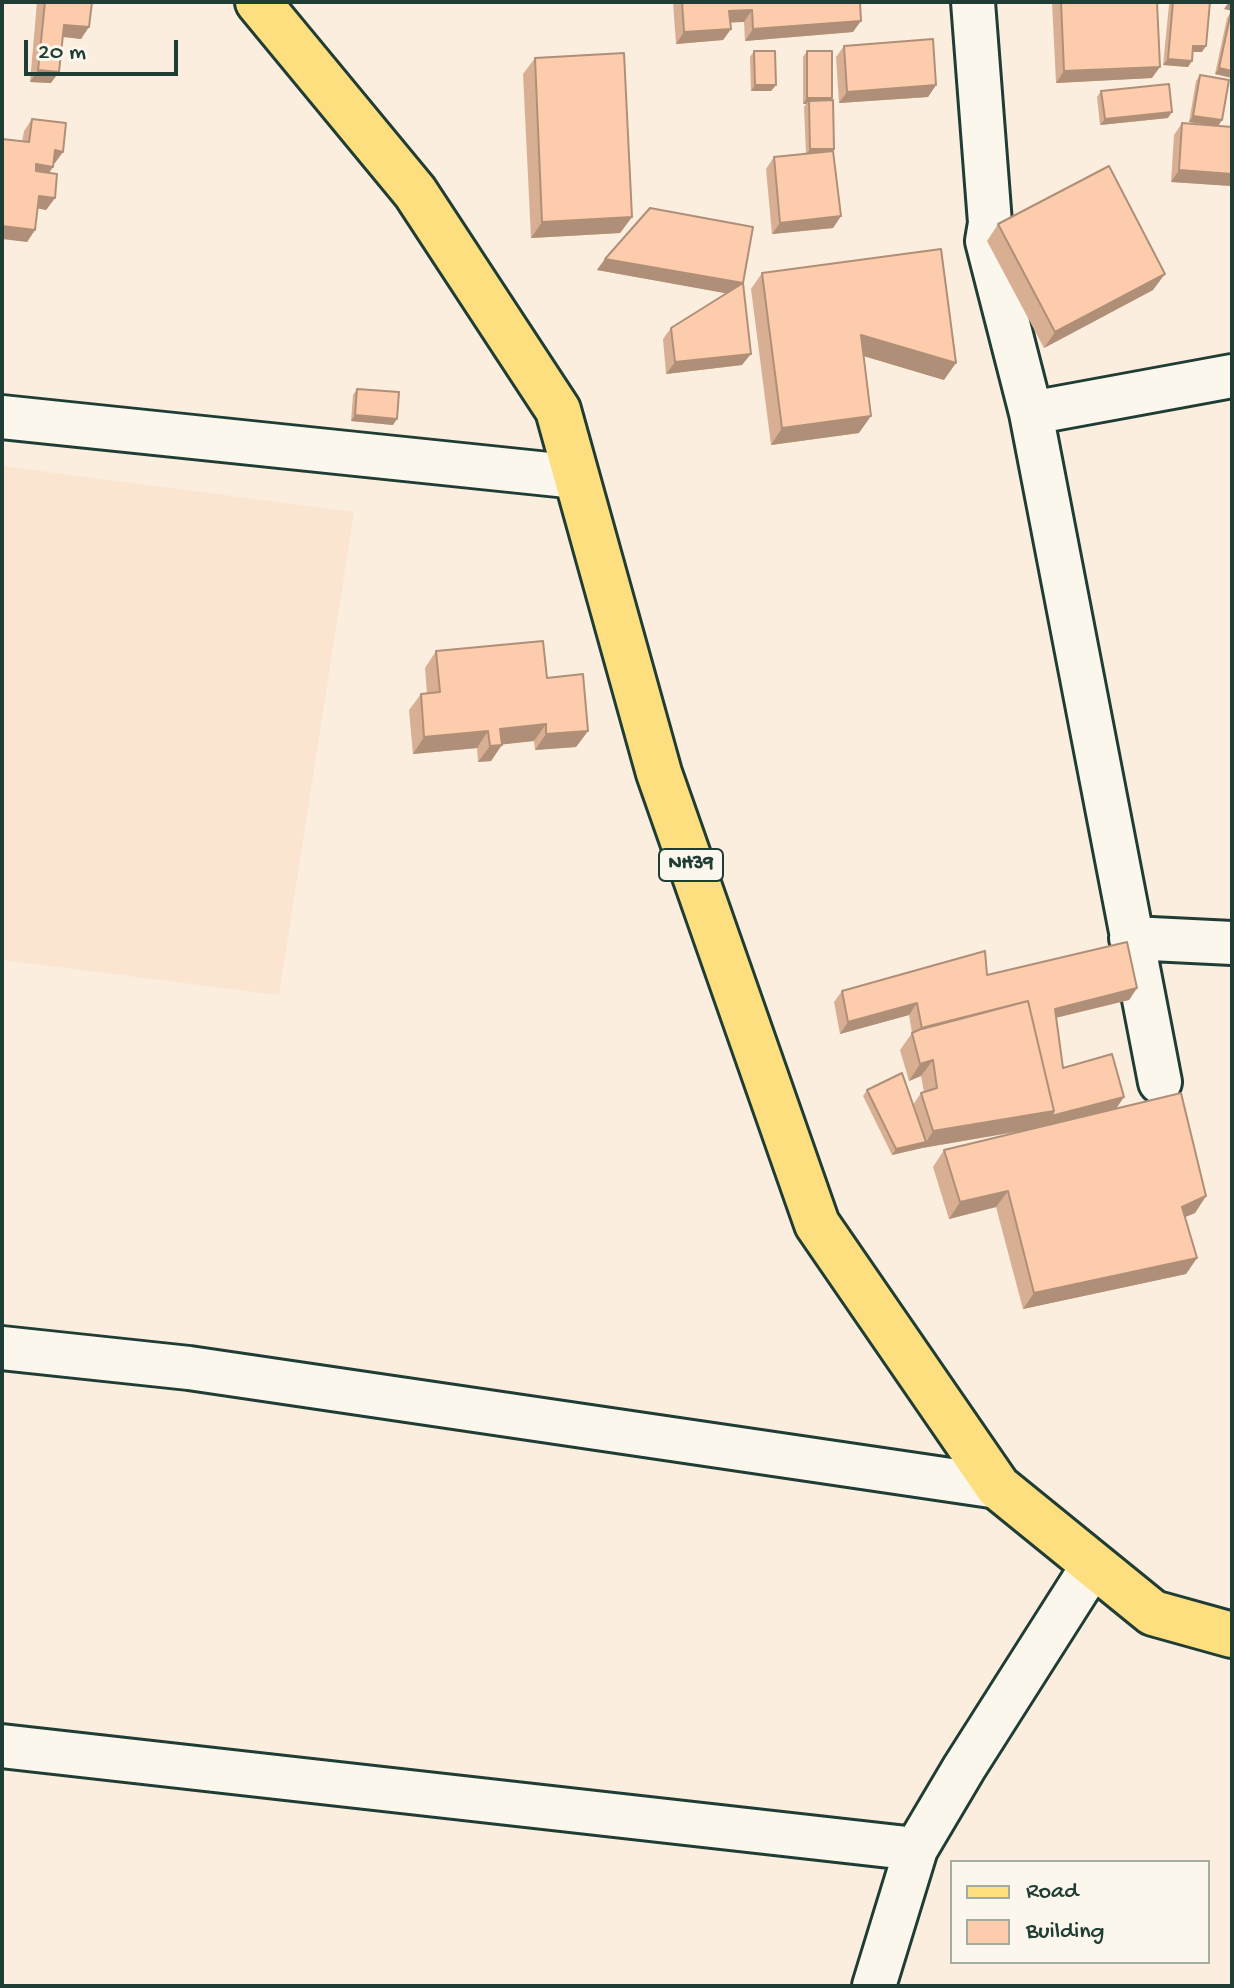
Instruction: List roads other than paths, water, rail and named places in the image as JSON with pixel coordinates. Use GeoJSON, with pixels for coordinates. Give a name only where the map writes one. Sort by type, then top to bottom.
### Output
{"type":"FeatureCollection","features":[{"type":"Feature","properties":{"kind":"main road","name":"NH39"},"geometry":{"type":"LineString","coordinates":[[258,2],[415,192],[558,410],[659,773],[817,1224],[998,1487],[1153,1613],[1232,1635]]}},
{"type":"Feature","properties":{"kind":"street"},"geometry":{"type":"LineString","coordinates":[[973,2],[990,223],[987,241],[1031,413],[1160,1082]]}},
{"type":"Feature","properties":{"kind":"street"},"geometry":{"type":"LineString","coordinates":[[1031,413],[1232,376]]}},
{"type":"Feature","properties":{"kind":"street"},"geometry":{"type":"LineString","coordinates":[[2,417],[577,477]]}},
{"type":"Feature","properties":{"kind":"street"},"geometry":{"type":"LineString","coordinates":[[1131,938],[1232,943]]}},
{"type":"Feature","properties":{"kind":"street"},"geometry":{"type":"LineString","coordinates":[[2,1348],[189,1368],[998,1487]]}},
{"type":"Feature","properties":{"kind":"street"},"geometry":{"type":"LineString","coordinates":[[874,1986],[916,1849],[1093,1565]]}},
{"type":"Feature","properties":{"kind":"street"},"geometry":{"type":"LineString","coordinates":[[2,1746],[916,1849]]}}]}
